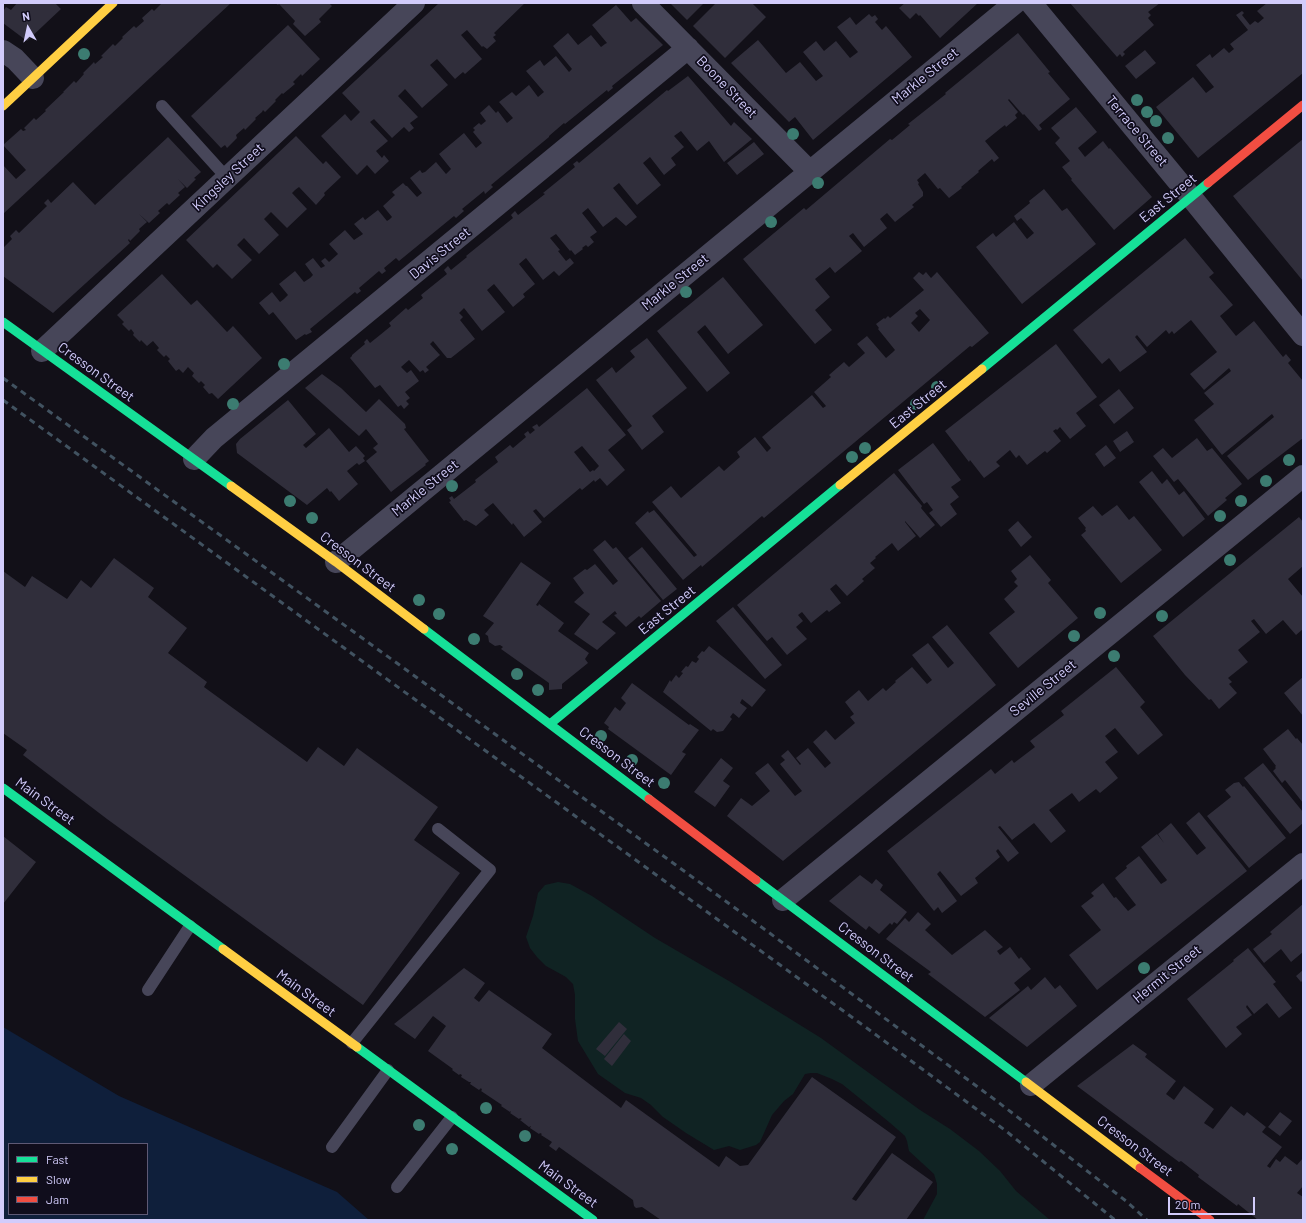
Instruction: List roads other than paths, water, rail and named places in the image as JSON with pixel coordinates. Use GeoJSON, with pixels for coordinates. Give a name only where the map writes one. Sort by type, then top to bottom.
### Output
{"type":"FeatureCollection","features":[{"type":"Feature","properties":{"kind":"street"},"geometry":{"type":"LineString","coordinates":[[3,106],[113,3]]}},
{"type":"Feature","properties":{"kind":"street","name":"Kingsley Street"},"geometry":{"type":"LineString","coordinates":[[42,351],[414,3]]}},
{"type":"Feature","properties":{"kind":"street","name":"Boone Street"},"geometry":{"type":"LineString","coordinates":[[644,3],[810,172]]}},
{"type":"Feature","properties":{"kind":"street","name":"Markle Street"},"geometry":{"type":"LineString","coordinates":[[336,562],[1015,3]]}},
{"type":"Feature","properties":{"kind":"street","name":"Terrace Street"},"geometry":{"type":"LineString","coordinates":[[1031,3],[1303,335]]}},
{"type":"Feature","properties":{"kind":"street","name":"Davis Street"},"geometry":{"type":"LineString","coordinates":[[194,459],[221,433],[688,48]]}},
{"type":"Feature","properties":{"kind":"street"},"geometry":{"type":"LineString","coordinates":[[3,51],[15,59],[33,78]]}},
{"type":"Feature","properties":{"kind":"street","name":"East Street"},"geometry":{"type":"LineString","coordinates":[[550,724],[1303,105]]}},
{"type":"Feature","properties":{"kind":"street","name":"Cresson Street"},"geometry":{"type":"LineString","coordinates":[[3,322],[336,562],[1210,1220]]}},
{"type":"Feature","properties":{"kind":"street","name":"Seville Street"},"geometry":{"type":"LineString","coordinates":[[783,900],[1303,476]]}},
{"type":"Feature","properties":{"kind":"street","name":"Main Street"},"geometry":{"type":"LineString","coordinates":[[3,788],[593,1220]]}},
{"type":"Feature","properties":{"kind":"street","name":"Hermit Street"},"geometry":{"type":"LineString","coordinates":[[1031,1085],[1303,864]]}},
{"type":"Feature","properties":{"kind":"lane"},"geometry":{"type":"LineString","coordinates":[[162,106],[227,178]]}},
{"type":"Feature","properties":{"kind":"lane"},"geometry":{"type":"LineString","coordinates":[[352,1043],[490,870],[438,829]]}},
{"type":"Feature","properties":{"kind":"lane"},"geometry":{"type":"LineString","coordinates":[[148,990],[190,926]]}},
{"type":"Feature","properties":{"kind":"lane"},"geometry":{"type":"LineString","coordinates":[[332,1147],[388,1070]]}},
{"type":"Feature","properties":{"kind":"lane"},"geometry":{"type":"LineString","coordinates":[[396,1187],[452,1117]]}},
{"type":"Feature","properties":{"kind":"water"},"geometry":{"type":"Polygon","coordinates":[[[3,1027],[119,1096],[337,1192],[369,1220],[3,1220],[3,1027]]]}},
{"type":"Feature","properties":{"kind":"railway"},"geometry":{"type":"LineString","coordinates":[[3,378],[760,926],[998,1102],[1126,1201],[1147,1220]]}},
{"type":"Feature","properties":{"kind":"railway"},"geometry":{"type":"LineString","coordinates":[[3,400],[864,1026],[1006,1131],[1115,1220]]}}]}
